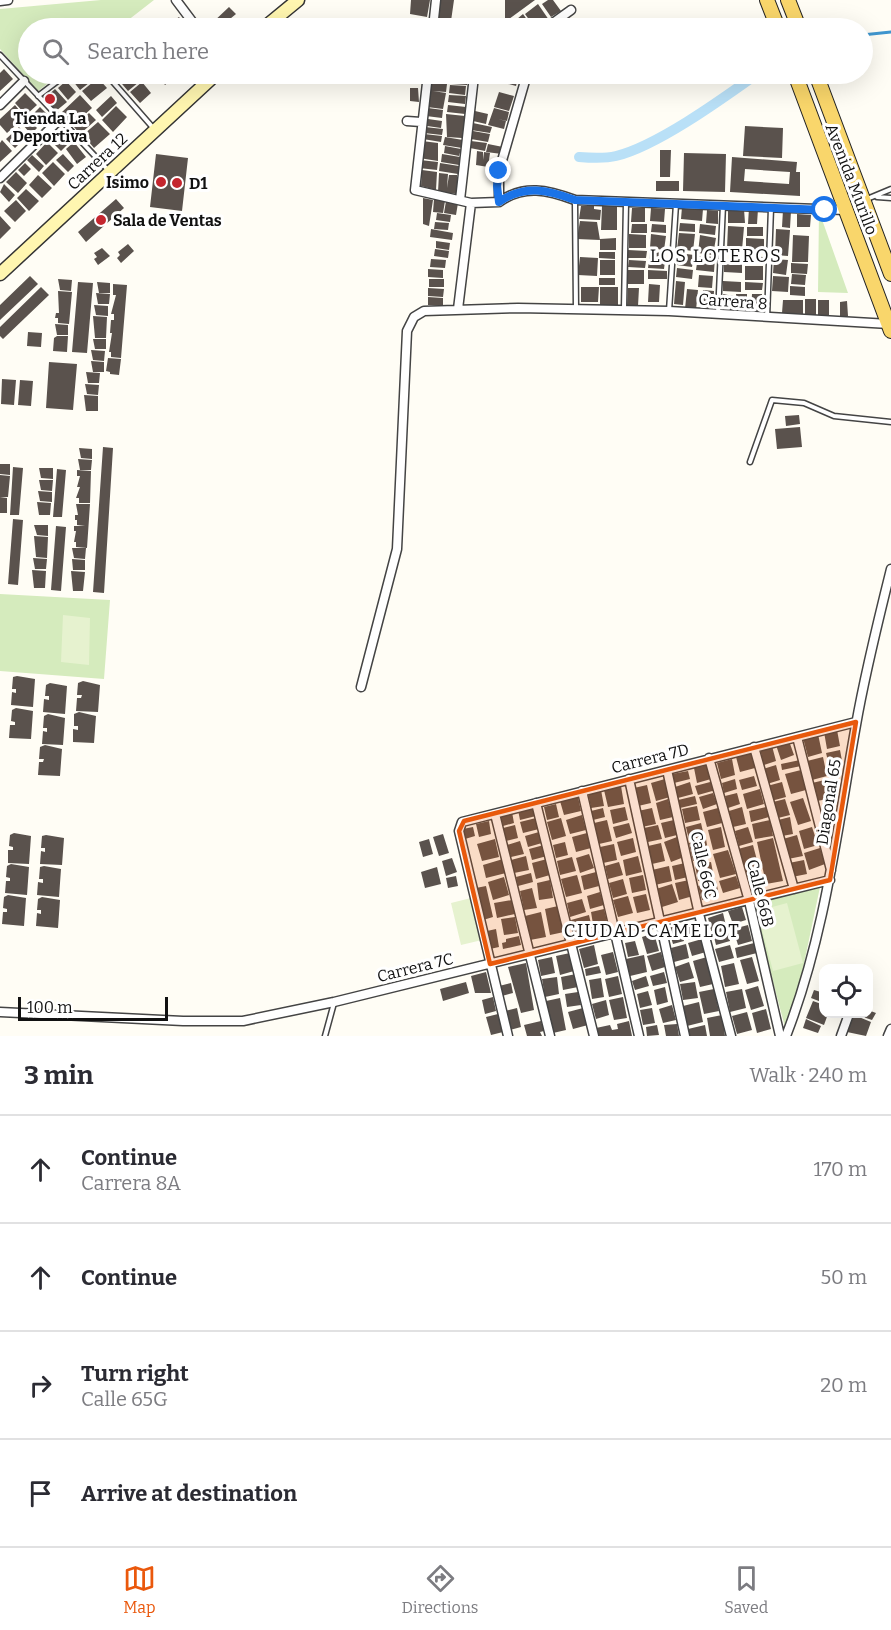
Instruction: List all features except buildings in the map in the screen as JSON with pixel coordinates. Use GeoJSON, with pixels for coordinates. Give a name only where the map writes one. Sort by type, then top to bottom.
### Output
{"type":"FeatureCollection","features":[{"type":"Feature","properties":{"kind":"main road"},"geometry":{"type":"LineString","coordinates":[[276,18],[298,0]]}},
{"type":"Feature","properties":{"kind":"main road"},"geometry":{"type":"LineString","coordinates":[[767,0],[774,18]]}},
{"type":"Feature","properties":{"kind":"main road"},"geometry":{"type":"LineString","coordinates":[[789,0],[795,18]]}},
{"type":"Feature","properties":{"kind":"main road","name":"Carrera 12"},"geometry":{"type":"LineString","coordinates":[[0,272],[205,84]]}},
{"type":"Feature","properties":{"kind":"main road","name":"Avenida Murillo"},"geometry":{"type":"LineString","coordinates":[[799,84],[890,328]]}},
{"type":"Feature","properties":{"kind":"main road","name":"Avenida Murillo"},"geometry":{"type":"LineString","coordinates":[[820,84],[869,198],[891,274]]}},
{"type":"Feature","properties":{"kind":"street"},"geometry":{"type":"LineString","coordinates":[[0,1],[8,0]]}},
{"type":"Feature","properties":{"kind":"street"},"geometry":{"type":"LineString","coordinates":[[176,0],[190,18]]}},
{"type":"Feature","properties":{"kind":"street"},"geometry":{"type":"LineString","coordinates":[[434,18],[436,0]]}},
{"type":"Feature","properties":{"kind":"street"},"geometry":{"type":"LineString","coordinates":[[560,18],[572,10]]}},
{"type":"Feature","properties":{"kind":"street"},"geometry":{"type":"LineString","coordinates":[[0,105],[21,84]]}},
{"type":"Feature","properties":{"kind":"street"},"geometry":{"type":"LineString","coordinates":[[427,84],[415,190],[471,203],[499,202],[511,194],[538,190],[575,200],[846,210]]}},
{"type":"Feature","properties":{"kind":"street"},"geometry":{"type":"LineString","coordinates":[[460,200],[473,84]]}},
{"type":"Feature","properties":{"kind":"street"},"geometry":{"type":"LineString","coordinates":[[499,202],[497,186],[499,171],[524,84]]}},
{"type":"Feature","properties":{"kind":"street"},"geometry":{"type":"LineString","coordinates":[[0,178],[60,119]]}},
{"type":"Feature","properties":{"kind":"street"},"geometry":{"type":"LineString","coordinates":[[407,121],[421,122]]}},
{"type":"Feature","properties":{"kind":"street"},"geometry":{"type":"LineString","coordinates":[[458,309],[471,203]]}},
{"type":"Feature","properties":{"kind":"street","name":"Carrera 8"},"geometry":{"type":"LineString","coordinates":[[361,687],[397,549],[407,331],[414,317],[424,311],[458,309],[669,311],[890,328]]}},
{"type":"Feature","properties":{"kind":"street","name":"Diagonal 65"},"geometry":{"type":"LineString","coordinates":[[786,1036],[804,991],[831,877],[856,722],[891,569]]}},
{"type":"Feature","properties":{"kind":"street","name":"Carrera 7D"},"geometry":{"type":"LineString","coordinates":[[490,964],[459,831],[462,822],[856,722]]}},
{"type":"Feature","properties":{"kind":"street"},"geometry":{"type":"LineString","coordinates":[[797,736],[831,877]]}},
{"type":"Feature","properties":{"kind":"street"},"geometry":{"type":"LineString","coordinates":[[754,747],[794,889]]}},
{"type":"Feature","properties":{"kind":"street","name":"Calle 66B"},"geometry":{"type":"LineString","coordinates":[[709,758],[749,901],[780,1036]]}},
{"type":"Feature","properties":{"kind":"street","name":"Calle 66C"},"geometry":{"type":"LineString","coordinates":[[667,770],[699,914],[730,1036]]}},
{"type":"Feature","properties":{"kind":"street"},"geometry":{"type":"LineString","coordinates":[[629,779],[685,1036]]}},
{"type":"Feature","properties":{"kind":"street"},"geometry":{"type":"LineString","coordinates":[[582,791],[639,1036]]}},
{"type":"Feature","properties":{"kind":"street"},"geometry":{"type":"LineString","coordinates":[[536,803],[573,944],[594,1036]]}},
{"type":"Feature","properties":{"kind":"street"},"geometry":{"type":"LineString","coordinates":[[495,814],[550,1036]]}},
{"type":"Feature","properties":{"kind":"street","name":"Carrera 7C"},"geometry":{"type":"LineString","coordinates":[[0,1012],[183,1021],[243,1021],[334,1002],[659,924],[794,889],[831,877]]}},
{"type":"Feature","properties":{"kind":"street"},"geometry":{"type":"LineString","coordinates":[[490,964],[508,1036]]}},
{"type":"Feature","properties":{"kind":"street"},"geometry":{"type":"LineString","coordinates":[[841,1036],[848,1018]]}},
{"type":"Feature","properties":{"kind":"street"},"geometry":{"type":"LineString","coordinates":[[888,1036],[891,1029]]}},
{"type":"Feature","properties":{"kind":"lane"},"geometry":{"type":"LineString","coordinates":[[0,55],[18,74]]}},
{"type":"Feature","properties":{"kind":"lane"},"geometry":{"type":"LineString","coordinates":[[27,84],[109,171]]}},
{"type":"Feature","properties":{"kind":"lane"},"geometry":{"type":"LineString","coordinates":[[38,96],[54,84]]}},
{"type":"Feature","properties":{"kind":"lane"},"geometry":{"type":"LineString","coordinates":[[115,84],[155,130]]}},
{"type":"Feature","properties":{"kind":"lane"},"geometry":{"type":"LineString","coordinates":[[869,198],[891,189]]}},
{"type":"Feature","properties":{"kind":"lane"},"geometry":{"type":"LineString","coordinates":[[869,198],[891,198]]}},
{"type":"Feature","properties":{"kind":"lane"},"geometry":{"type":"LineString","coordinates":[[575,200],[576,309]]}},
{"type":"Feature","properties":{"kind":"lane"},"geometry":{"type":"LineString","coordinates":[[624,311],[626,202]]}},
{"type":"Feature","properties":{"kind":"lane"},"geometry":{"type":"LineString","coordinates":[[669,311],[676,204]]}},
{"type":"Feature","properties":{"kind":"lane"},"geometry":{"type":"LineString","coordinates":[[718,315],[723,206]]}},
{"type":"Feature","properties":{"kind":"lane"},"geometry":{"type":"LineString","coordinates":[[767,318],[771,207]]}},
{"type":"Feature","properties":{"kind":"lane"},"geometry":{"type":"LineString","coordinates":[[750,462],[772,400],[804,403],[834,416],[891,422]]}},
{"type":"Feature","properties":{"kind":"lane"},"geometry":{"type":"LineString","coordinates":[[326,1036],[334,1002]]}},
{"type":"Feature","properties":{"kind":"highlighted area"},"geometry":{"type":"Polygon","coordinates":[[[856,722],[830,880],[490,964],[459,831],[464,821],[856,722]]]}},
{"type":"Feature","properties":{"kind":"green space"},"geometry":{"type":"Polygon","coordinates":[[[101,0],[154,0],[131,18],[18,18],[18,69],[0,49],[0,9],[101,0]]]}},
{"type":"Feature","properties":{"kind":"green space"},"geometry":{"type":"Polygon","coordinates":[[[32,84],[47,84],[38,91],[32,84]]]}},
{"type":"Feature","properties":{"kind":"green space"},"geometry":{"type":"Polygon","coordinates":[[[819,211],[848,293],[818,292],[819,211]]]}},
{"type":"Feature","properties":{"kind":"green space"},"geometry":{"type":"Polygon","coordinates":[[[0,594],[110,600],[104,679],[0,671],[0,594]]]}},
{"type":"Feature","properties":{"kind":"green space"},"geometry":{"type":"Polygon","coordinates":[[[63,615],[90,618],[89,665],[61,662],[63,615]]]}},
{"type":"Feature","properties":{"kind":"green space"},"geometry":{"type":"Polygon","coordinates":[[[820,887],[797,997],[785,1027],[752,903],[820,887]]]}},
{"type":"Feature","properties":{"kind":"green space"},"geometry":{"type":"Polygon","coordinates":[[[471,898],[482,940],[461,945],[451,903],[471,898]]]}},
{"type":"Feature","properties":{"kind":"green space"},"geometry":{"type":"Polygon","coordinates":[[[787,903],[803,963],[773,971],[757,911],[787,903]]]}},
{"type":"Feature","properties":{"kind":"waterway"},"geometry":{"type":"LineString","coordinates":[[873,34],[891,32]]}},
{"type":"Feature","properties":{"kind":"waterway"},"geometry":{"type":"LineString","coordinates":[[579,157],[611,157],[632,151],[689,121],[743,84]]}},
{"type":"Feature","properties":{"kind":"place","name":"Tienda La Deportiva"},"geometry":{"type":"Point","coordinates":[50,99]}},
{"type":"Feature","properties":{"kind":"place","name":"Isimo"},"geometry":{"type":"Point","coordinates":[161,182]}},
{"type":"Feature","properties":{"kind":"place","name":"D1"},"geometry":{"type":"Point","coordinates":[177,183]}},
{"type":"Feature","properties":{"kind":"place","name":"Sala de Ventas"},"geometry":{"type":"Point","coordinates":[101,220]}},
{"type":"Feature","properties":{"kind":"district","name":"LOS LOTEROS"},"geometry":{"type":"Point","coordinates":[716,256]}},
{"type":"Feature","properties":{"kind":"district","name":"CIUDAD CAMELOT"},"geometry":{"type":"Point","coordinates":[652,931]}},
{"type":"Feature","properties":{"kind":"route"},"geometry":{"type":"LineString","coordinates":[[499,171],[497,186],[499,202],[511,194],[524,190],[538,190],[575,200],[825,210]]}}]}
